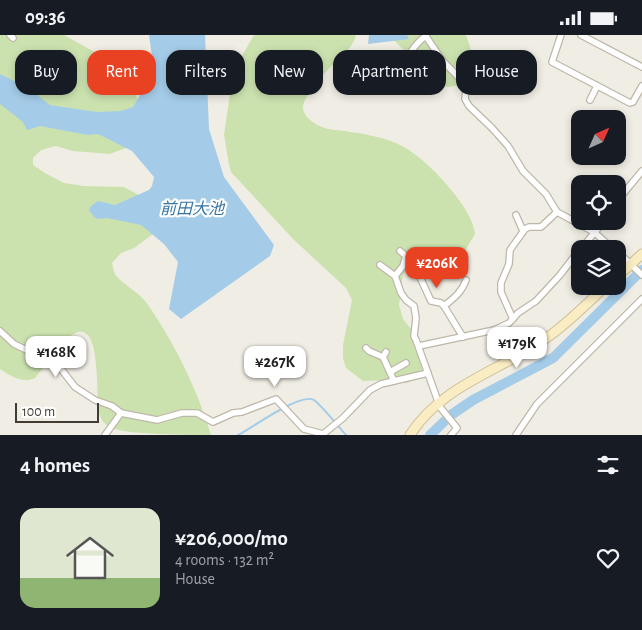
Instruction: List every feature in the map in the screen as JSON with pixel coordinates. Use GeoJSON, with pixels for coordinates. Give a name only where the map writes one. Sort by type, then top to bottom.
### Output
{"type":"FeatureCollection","features":[{"type":"Feature","properties":{"kind":"street"},"geometry":{"type":"LineString","coordinates":[[560,35],[552,62],[630,103],[633,103],[642,86]]}},
{"type":"Feature","properties":{"kind":"street"},"geometry":{"type":"LineString","coordinates":[[581,35],[642,67]]}},
{"type":"Feature","properties":{"kind":"street"},"geometry":{"type":"LineString","coordinates":[[412,50],[419,40],[425,36],[442,59],[463,82],[466,89],[465,99],[469,106],[508,146],[523,171],[546,194],[557,212],[594,232],[603,240]]}},
{"type":"Feature","properties":{"kind":"street"},"geometry":{"type":"LineString","coordinates":[[590,100],[597,86]]}},
{"type":"Feature","properties":{"kind":"street"},"geometry":{"type":"LineString","coordinates":[[626,190],[642,171]]}},
{"type":"Feature","properties":{"kind":"street"},"geometry":{"type":"LineString","coordinates":[[513,319],[501,292],[501,283],[509,264],[510,250],[523,231],[529,227],[541,227],[557,212]]}},
{"type":"Feature","properties":{"kind":"street"},"geometry":{"type":"LineString","coordinates":[[516,215],[523,231]]}},
{"type":"Feature","properties":{"kind":"street"},"geometry":{"type":"LineString","coordinates":[[587,240],[597,230]]}},
{"type":"Feature","properties":{"kind":"street"},"geometry":{"type":"LineString","coordinates":[[395,276],[403,267],[404,252]]}},
{"type":"Feature","properties":{"kind":"street"},"geometry":{"type":"LineString","coordinates":[[626,271],[633,266],[642,254]]}},
{"type":"Feature","properties":{"kind":"street"},"geometry":{"type":"LineString","coordinates":[[626,259],[642,275]]}},
{"type":"Feature","properties":{"kind":"street"},"geometry":{"type":"LineString","coordinates":[[419,346],[494,330],[509,323],[518,313],[536,301],[571,261]]}},
{"type":"Feature","properties":{"kind":"street"},"geometry":{"type":"LineString","coordinates":[[380,265],[395,276],[401,293],[414,306],[416,318],[414,336],[439,405],[457,428],[451,435]]}},
{"type":"Feature","properties":{"kind":"street"},"geometry":{"type":"LineString","coordinates":[[419,275],[431,301],[441,303],[444,306],[463,337]]}},
{"type":"Feature","properties":{"kind":"street"},"geometry":{"type":"LineString","coordinates":[[444,306],[456,297],[466,280]]}},
{"type":"Feature","properties":{"kind":"street"},"geometry":{"type":"LineString","coordinates":[[410,435],[418,423],[455,391],[549,336],[596,295]]}},
{"type":"Feature","properties":{"kind":"street"},"geometry":{"type":"LineString","coordinates":[[516,435],[537,404],[642,299]]}},
{"type":"Feature","properties":{"kind":"street"},"geometry":{"type":"LineString","coordinates":[[0,331],[14,344],[58,365],[76,387],[95,400],[112,406],[121,413],[157,420],[182,413],[197,413],[213,422],[232,413],[242,412],[276,399],[304,429],[322,435],[343,418],[370,390],[381,384],[428,373]]}},
{"type":"Feature","properties":{"kind":"street"},"geometry":{"type":"LineString","coordinates":[[366,348],[370,351],[385,354],[394,381]]}},
{"type":"Feature","properties":{"kind":"street"},"geometry":{"type":"LineString","coordinates":[[390,372],[406,363]]}},
{"type":"Feature","properties":{"kind":"street"},"geometry":{"type":"LineString","coordinates":[[105,435],[121,413]]}},
{"type":"Feature","properties":{"kind":"green space"},"geometry":{"type":"Polygon","coordinates":[[[0,35],[64,35],[91,50],[87,50],[87,95],[136,95],[145,116],[126,148],[110,154],[73,151],[56,146],[41,150],[33,158],[33,165],[64,183],[84,186],[124,187],[146,199],[153,234],[134,248],[121,253],[112,263],[114,271],[118,277],[141,296],[158,319],[192,384],[211,435],[129,432],[109,427],[102,421],[100,414],[95,357],[92,343],[87,334],[78,332],[66,340],[35,378],[21,380],[12,377],[0,369],[0,35]]]}},
{"type":"Feature","properties":{"kind":"green space"},"geometry":{"type":"Polygon","coordinates":[[[254,35],[355,35],[356,37],[347,50],[333,50],[333,65],[323,75],[323,50],[255,50],[255,95],[308,95],[303,109],[308,118],[319,126],[375,136],[404,147],[423,161],[442,179],[459,200],[472,222],[475,234],[466,249],[456,255],[447,253],[425,256],[416,260],[403,275],[399,305],[403,319],[414,333],[423,359],[422,369],[418,377],[407,383],[392,380],[363,381],[346,368],[343,358],[343,345],[352,300],[346,288],[293,239],[231,172],[224,135],[230,95],[245,95],[245,51],[254,35]]]}},
{"type":"Feature","properties":{"kind":"green space"},"geometry":{"type":"Polygon","coordinates":[[[389,35],[466,35],[471,50],[456,50],[456,85],[447,87],[446,50],[404,50],[389,35]]]}},
{"type":"Feature","properties":{"kind":"water","name":"前田大池"},"geometry":{"type":"Polygon","coordinates":[[[149,35],[205,35],[206,50],[166,50],[166,95],[208,95],[209,129],[224,177],[274,245],[270,256],[181,319],[169,309],[178,262],[164,244],[141,225],[107,218],[97,219],[89,210],[98,201],[115,205],[149,190],[154,177],[132,151],[98,134],[88,135],[40,126],[27,130],[23,122],[0,104],[0,74],[15,82],[15,95],[37,95],[50,105],[97,112],[121,111],[133,107],[140,95],[156,95],[156,50],[151,50],[149,35]]]}},
{"type":"Feature","properties":{"kind":"water"},"geometry":{"type":"Polygon","coordinates":[[[369,35],[407,35],[409,39],[368,44],[369,35]]]}},
{"type":"Feature","properties":{"kind":"waterway"},"geometry":{"type":"LineString","coordinates":[[430,435],[451,415],[473,400],[553,358],[642,270]]}},
{"type":"Feature","properties":{"kind":"waterway"},"geometry":{"type":"LineString","coordinates":[[238,435],[276,412],[299,401],[308,399],[318,403],[346,435]]}}]}
